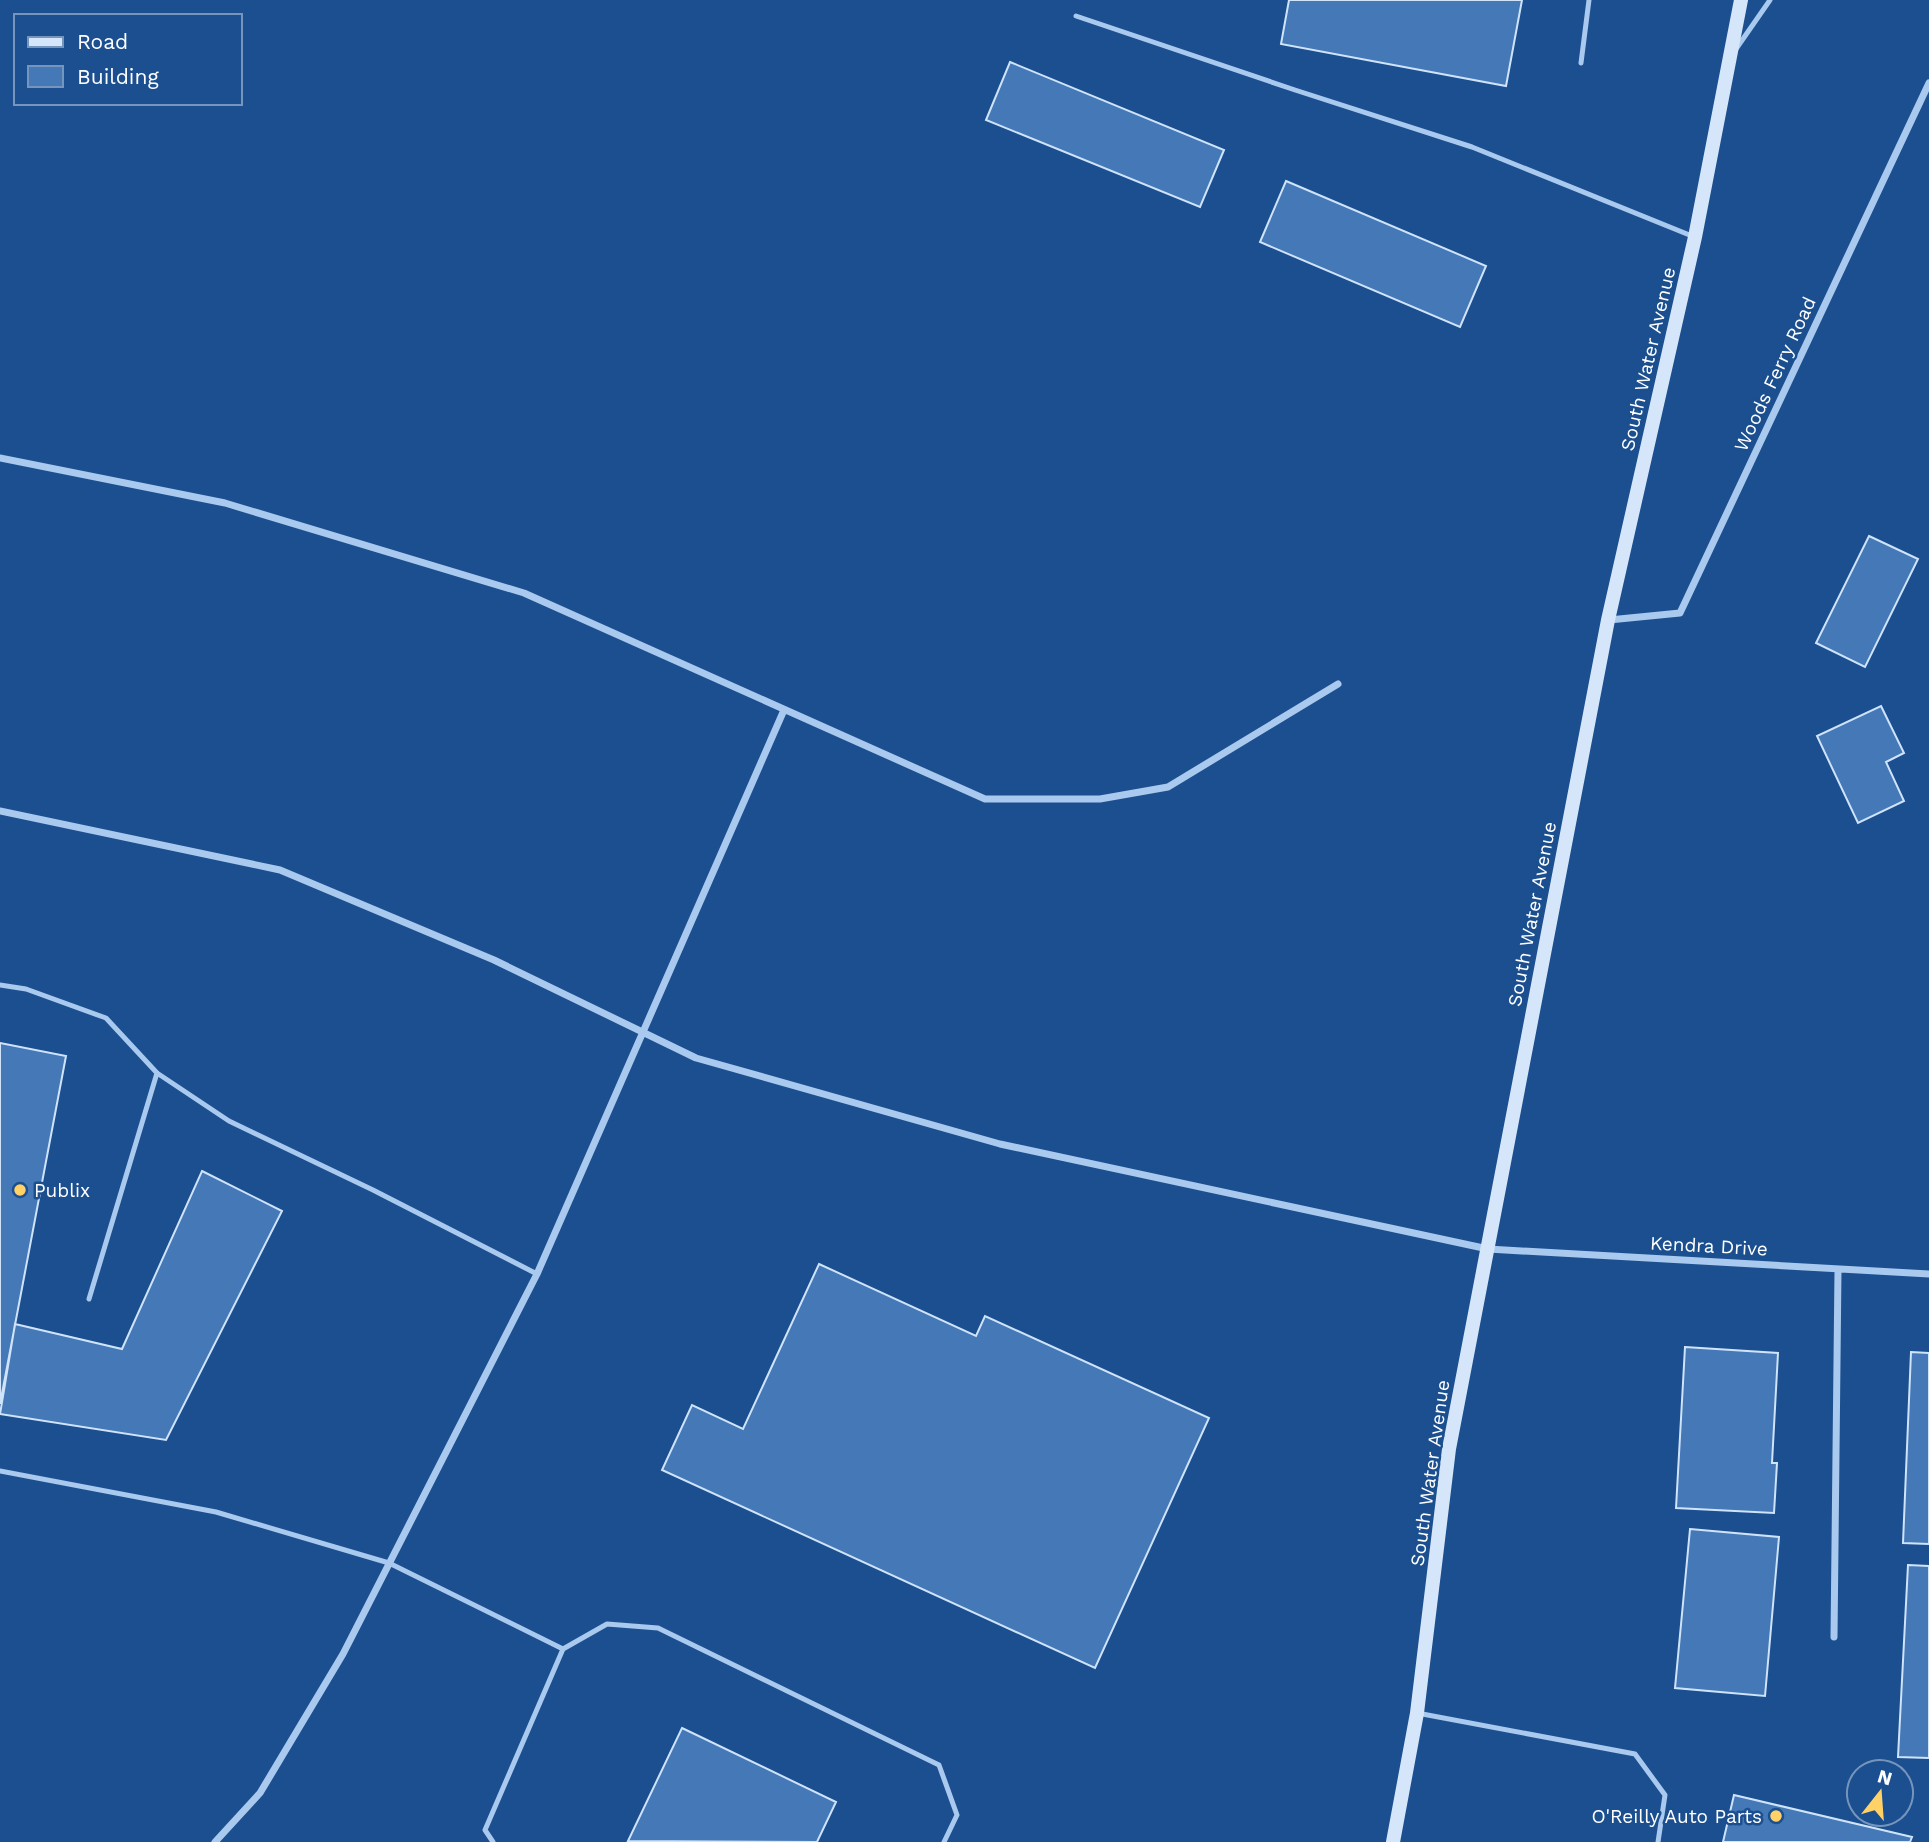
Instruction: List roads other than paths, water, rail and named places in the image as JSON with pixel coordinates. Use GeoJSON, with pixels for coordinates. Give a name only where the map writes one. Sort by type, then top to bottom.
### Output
{"type":"FeatureCollection","features":[{"type":"Feature","properties":{"kind":"main road","name":"South Water Avenue"},"geometry":{"type":"LineString","coordinates":[[1393,1842],[1418,1713],[1449,1449],[1608,620],[1695,237],[1741,0]]}},
{"type":"Feature","properties":{"kind":"street","name":"Woods Ferry Road"},"geometry":{"type":"LineString","coordinates":[[1608,620],[1680,613],[1929,83]]}},
{"type":"Feature","properties":{"kind":"street"},"geometry":{"type":"LineString","coordinates":[[0,458],[225,503],[524,593],[985,799],[1100,799],[1168,788],[1338,684]]}},
{"type":"Feature","properties":{"kind":"street"},"geometry":{"type":"LineString","coordinates":[[215,1842],[260,1793],[343,1654],[537,1273],[784,710]]}},
{"type":"Feature","properties":{"kind":"street","name":"Kendra Drive"},"geometry":{"type":"LineString","coordinates":[[0,811],[280,870],[494,960],[696,1058],[1000,1144],[1488,1249],[1929,1274]]}},
{"type":"Feature","properties":{"kind":"street"},"geometry":{"type":"LineString","coordinates":[[1834,1637],[1838,1270]]}},
{"type":"Feature","properties":{"kind":"lane"},"geometry":{"type":"LineString","coordinates":[[1581,63],[1589,0]]}},
{"type":"Feature","properties":{"kind":"lane"},"geometry":{"type":"LineString","coordinates":[[1730,58],[1770,0]]}},
{"type":"Feature","properties":{"kind":"lane"},"geometry":{"type":"LineString","coordinates":[[1076,16],[1472,147],[1695,237]]}},
{"type":"Feature","properties":{"kind":"lane"},"geometry":{"type":"LineString","coordinates":[[0,985],[26,989],[106,1017],[157,1073],[229,1121],[537,1273]]}},
{"type":"Feature","properties":{"kind":"lane"},"geometry":{"type":"LineString","coordinates":[[89,1299],[157,1073]]}},
{"type":"Feature","properties":{"kind":"lane"},"geometry":{"type":"LineString","coordinates":[[0,1472],[216,1512],[390,1563],[564,1649]]}},
{"type":"Feature","properties":{"kind":"lane"},"geometry":{"type":"LineString","coordinates":[[493,1842],[485,1830],[564,1649],[607,1624],[658,1628],[939,1765],[957,1815],[944,1842]]}},
{"type":"Feature","properties":{"kind":"lane"},"geometry":{"type":"LineString","coordinates":[[1418,1713],[1635,1754],[1665,1795],[1658,1842]]}},
{"type":"Feature","properties":{"kind":"place","name":"Publix"},"geometry":{"type":"Point","coordinates":[20,1190]}},
{"type":"Feature","properties":{"kind":"place","name":"O'Reilly Auto Parts"},"geometry":{"type":"Point","coordinates":[1776,1816]}}]}
